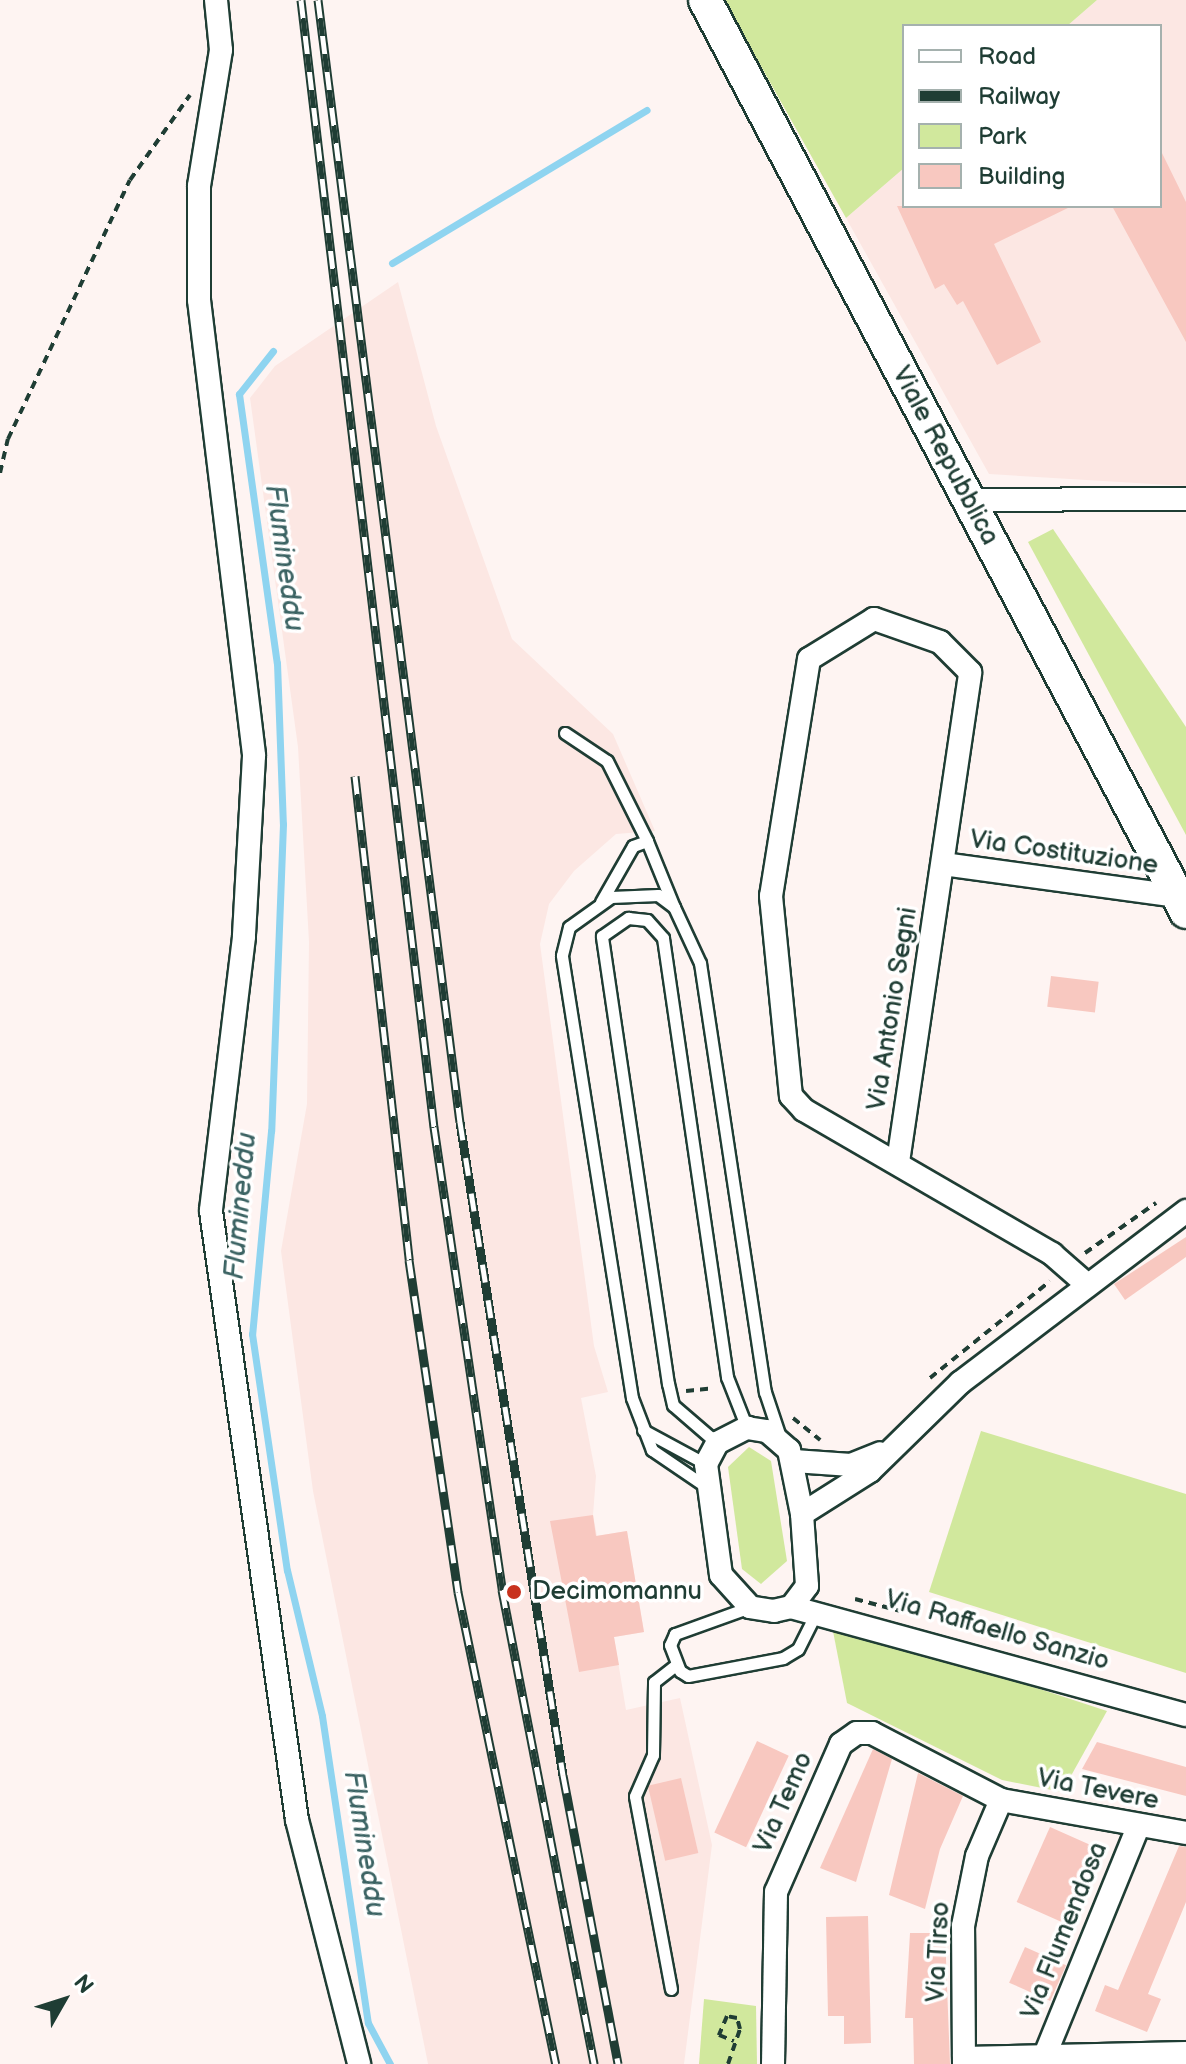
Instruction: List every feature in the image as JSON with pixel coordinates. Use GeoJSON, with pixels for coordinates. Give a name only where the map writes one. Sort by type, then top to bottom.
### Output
{"type":"FeatureCollection","features":[{"type":"Feature","properties":{"kind":"main road","name":"Viale Repubblica"},"geometry":{"type":"LineString","coordinates":[[705,0],[1182,904]]}},
{"type":"Feature","properties":{"kind":"street"},"geometry":{"type":"LineString","coordinates":[[216,0],[221,50],[199,186],[199,300],[254,756],[244,937],[211,1211],[297,1820],[359,2064]]}},
{"type":"Feature","properties":{"kind":"street"},"geometry":{"type":"LineString","coordinates":[[968,500],[1186,499]]}},
{"type":"Feature","properties":{"kind":"street","name":"Via Antonio Segni"},"geometry":{"type":"LineString","coordinates":[[874,619],[940,642],[970,672],[943,864],[898,1162],[791,1096],[770,916],[809,659],[874,619]]}},
{"type":"Feature","properties":{"kind":"street","name":"Via Costituzione"},"geometry":{"type":"LineString","coordinates":[[943,864],[1182,904]]}},
{"type":"Feature","properties":{"kind":"street"},"geometry":{"type":"LineString","coordinates":[[898,1162],[1076,1275]]}},
{"type":"Feature","properties":{"kind":"street"},"geometry":{"type":"LineString","coordinates":[[802,1514],[895,1446],[1076,1275],[1186,1211]]}},
{"type":"Feature","properties":{"kind":"street"},"geometry":{"type":"LineString","coordinates":[[750,1607],[721,1575],[706,1464],[717,1443],[747,1428],[782,1441],[794,1461],[802,1514],[807,1586],[791,1607]]}},
{"type":"Feature","properties":{"kind":"street"},"geometry":{"type":"LineString","coordinates":[[794,1461],[851,1465],[895,1446]]}},
{"type":"Feature","properties":{"kind":"street","name":"Via Raffaello Sanzio"},"geometry":{"type":"LineString","coordinates":[[750,1607],[791,1607],[817,1611],[1186,1715]]}},
{"type":"Feature","properties":{"kind":"street","name":"Via Temo"},"geometry":{"type":"LineString","coordinates":[[773,2064],[776,1892],[841,1744],[872,1733],[1001,1800]]}},
{"type":"Feature","properties":{"kind":"street","name":"Via Tevere"},"geometry":{"type":"LineString","coordinates":[[1001,1800],[1137,1829],[1186,1833]]}},
{"type":"Feature","properties":{"kind":"street","name":"Via Tirso"},"geometry":{"type":"LineString","coordinates":[[964,2061],[963,1926],[977,1856],[1001,1800]]}},
{"type":"Feature","properties":{"kind":"street","name":"Via Flumendosa"},"geometry":{"type":"LineString","coordinates":[[1045,2055],[1137,1829]]}},
{"type":"Feature","properties":{"kind":"street"},"geometry":{"type":"LineString","coordinates":[[964,2061],[1045,2055],[1186,2053]]}},
{"type":"Feature","properties":{"kind":"lane"},"geometry":{"type":"LineString","coordinates":[[565,733],[607,761],[647,841],[700,963],[765,1392],[782,1441]]}},
{"type":"Feature","properties":{"kind":"lane"},"geometry":{"type":"LineString","coordinates":[[647,841],[633,846],[600,902],[569,927],[562,955],[639,1427],[652,1450],[708,1488]]}},
{"type":"Feature","properties":{"kind":"lane"},"geometry":{"type":"LineString","coordinates":[[600,902],[636,892],[674,907]]}},
{"type":"Feature","properties":{"kind":"lane"},"geometry":{"type":"LineString","coordinates":[[717,1443],[673,1405],[670,1393],[602,936],[628,918],[647,920],[663,938],[729,1386],[747,1428]]}},
{"type":"Feature","properties":{"kind":"lane"},"geometry":{"type":"LineString","coordinates":[[639,1427],[706,1464]]}},
{"type":"Feature","properties":{"kind":"lane"},"geometry":{"type":"LineString","coordinates":[[750,1607],[686,1624],[670,1645],[676,1665],[688,1676],[783,1658],[798,1649],[817,1611]]}},
{"type":"Feature","properties":{"kind":"lane"},"geometry":{"type":"LineString","coordinates":[[671,1989],[635,1796],[653,1755],[654,1682],[676,1665]]}},
{"type":"Feature","properties":{"kind":"path"},"geometry":{"type":"LineString","coordinates":[[0,473],[8,439],[130,180],[194,89]]}},
{"type":"Feature","properties":{"kind":"path"},"geometry":{"type":"LineString","coordinates":[[0,444],[8,439]]}},
{"type":"Feature","properties":{"kind":"path"},"geometry":{"type":"LineString","coordinates":[[921,1388],[947,1359],[1076,1275],[1112,1228],[1161,1200]]}},
{"type":"Feature","properties":{"kind":"path"},"geometry":{"type":"LineString","coordinates":[[670,1393],[729,1386]]}},
{"type":"Feature","properties":{"kind":"path"},"geometry":{"type":"LineString","coordinates":[[765,1392],[775,1391],[802,1431],[828,1445]]}},
{"type":"Feature","properties":{"kind":"path"},"geometry":{"type":"LineString","coordinates":[[849,1599],[922,1618]]}},
{"type":"Feature","properties":{"kind":"path"},"geometry":{"type":"LineString","coordinates":[[728,2064],[734,2041],[737,2018],[727,2016],[719,2035],[734,2041]]}},
{"type":"Feature","properties":{"kind":"shaded area"},"geometry":{"type":"Polygon","coordinates":[[[1097,0],[1186,0],[1186,486],[989,474],[846,218],[902,170],[902,208],[1162,208],[1162,24],[1069,24],[1097,0]]]}},
{"type":"Feature","properties":{"kind":"shaded area"},"geometry":{"type":"Polygon","coordinates":[[[398,282],[436,426],[512,639],[613,734],[655,831],[616,834],[574,871],[549,904],[540,944],[594,1346],[608,1392],[581,1398],[596,1476],[593,1515],[597,1536],[627,1531],[644,1632],[614,1637],[626,1710],[680,1698],[712,1845],[684,2064],[428,2064],[313,1491],[281,1251],[307,1104],[309,942],[298,747],[250,398],[275,366],[398,282]]]}},
{"type":"Feature","properties":{"kind":"green space"},"geometry":{"type":"Polygon","coordinates":[[[724,0],[1097,0],[1069,24],[902,24],[902,170],[846,218],[724,0]]]}},
{"type":"Feature","properties":{"kind":"green space"},"geometry":{"type":"Polygon","coordinates":[[[1053,529],[1186,727],[1186,835],[1028,542],[1053,529]]]}},
{"type":"Feature","properties":{"kind":"green space"},"geometry":{"type":"Polygon","coordinates":[[[981,1431],[1186,1494],[1186,1673],[929,1592],[981,1431]]]}},
{"type":"Feature","properties":{"kind":"green space"},"geometry":{"type":"Polygon","coordinates":[[[749,1447],[771,1461],[787,1561],[761,1584],[742,1569],[728,1467],[749,1447]]]}},
{"type":"Feature","properties":{"kind":"green space"},"geometry":{"type":"Polygon","coordinates":[[[831,1621],[1107,1711],[1062,1792],[1002,1780],[847,1703],[831,1621]]]}},
{"type":"Feature","properties":{"kind":"green space"},"geometry":{"type":"Polygon","coordinates":[[[704,1999],[756,2006],[757,2064],[699,2064],[704,1999]]]}},
{"type":"Feature","properties":{"kind":"building"},"geometry":{"type":"Polygon","coordinates":[[[1162,153],[1186,202],[1186,342],[1113,208],[1162,208],[1162,153]]]}},
{"type":"Feature","properties":{"kind":"building"},"geometry":{"type":"Polygon","coordinates":[[[897,206],[1068,208],[994,244],[1041,342],[997,365],[963,301],[957,305],[944,284],[935,289],[897,206]]]}},
{"type":"Feature","properties":{"kind":"building"},"geometry":{"type":"Polygon","coordinates":[[[1051,976],[1099,982],[1095,1013],[1047,1007],[1051,976]]]}},
{"type":"Feature","properties":{"kind":"building"},"geometry":{"type":"Polygon","coordinates":[[[1186,1237],[1186,1257],[1125,1300],[1114,1284],[1186,1237]]]}},
{"type":"Feature","properties":{"kind":"building","name":"Decimomannu"},"geometry":{"type":"Polygon","coordinates":[[[593,1515],[596,1536],[627,1531],[644,1632],[614,1637],[619,1665],[579,1672],[550,1521],[593,1515]]]}},
{"type":"Feature","properties":{"kind":"building"},"geometry":{"type":"Polygon","coordinates":[[[757,1741],[789,1756],[746,1847],[714,1833],[757,1741]]]}},
{"type":"Feature","properties":{"kind":"building"},"geometry":{"type":"Polygon","coordinates":[[[1097,1742],[1186,1767],[1186,1796],[1082,1769],[1097,1742]]]}},
{"type":"Feature","properties":{"kind":"building"},"geometry":{"type":"Polygon","coordinates":[[[873,1749],[892,1759],[856,1882],[820,1868],[873,1749]]]}},
{"type":"Feature","properties":{"kind":"building"},"geometry":{"type":"Polygon","coordinates":[[[918,1773],[963,1796],[940,1849],[925,1909],[889,1895],[918,1773]]]}},
{"type":"Feature","properties":{"kind":"building"},"geometry":{"type":"Polygon","coordinates":[[[681,1778],[698,1853],[665,1861],[648,1786],[681,1778]]]}},
{"type":"Feature","properties":{"kind":"building"},"geometry":{"type":"Polygon","coordinates":[[[1050,1827],[1106,1852],[1072,1927],[1017,1902],[1050,1827]]]}},
{"type":"Feature","properties":{"kind":"building"},"geometry":{"type":"Polygon","coordinates":[[[1179,1846],[1186,1847],[1186,1902],[1148,1994],[1161,1999],[1147,2032],[1095,2011],[1105,1985],[1118,1990],[1179,1846]]]}},
{"type":"Feature","properties":{"kind":"building"},"geometry":{"type":"Polygon","coordinates":[[[868,1916],[871,2043],[844,2044],[844,2016],[828,2016],[826,1917],[868,1916]]]}},
{"type":"Feature","properties":{"kind":"building"},"geometry":{"type":"Polygon","coordinates":[[[910,1933],[945,1933],[950,2064],[914,2064],[913,2018],[905,2018],[910,1933]]]}},
{"type":"Feature","properties":{"kind":"building"},"geometry":{"type":"Polygon","coordinates":[[[1025,1947],[1066,1965],[1050,2001],[1009,1983],[1025,1947]]]}},
{"type":"Feature","properties":{"kind":"waterway","name":"Flumineddu"},"geometry":{"type":"LineString","coordinates":[[392,263],[647,110]]}},
{"type":"Feature","properties":{"kind":"waterway","name":"Flumineddu"},"geometry":{"type":"LineString","coordinates":[[273,351],[239,394],[277,663],[283,824],[271,1131],[252,1334],[287,1570],[322,1716],[368,2023],[390,2064]]}},
{"type":"Feature","properties":{"kind":"railway"},"geometry":{"type":"LineString","coordinates":[[301,0],[434,1127],[502,1590],[594,2064]]}},
{"type":"Feature","properties":{"kind":"railway"},"geometry":{"type":"LineString","coordinates":[[318,0],[460,1122],[563,1775],[618,2064]]}},
{"type":"Feature","properties":{"kind":"railway"},"geometry":{"type":"LineString","coordinates":[[355,776],[409,1260],[458,1592],[556,2064]]}},
{"type":"Feature","properties":{"kind":"place","name":"Decimomannu"},"geometry":{"type":"Point","coordinates":[514,1592]}}]}
